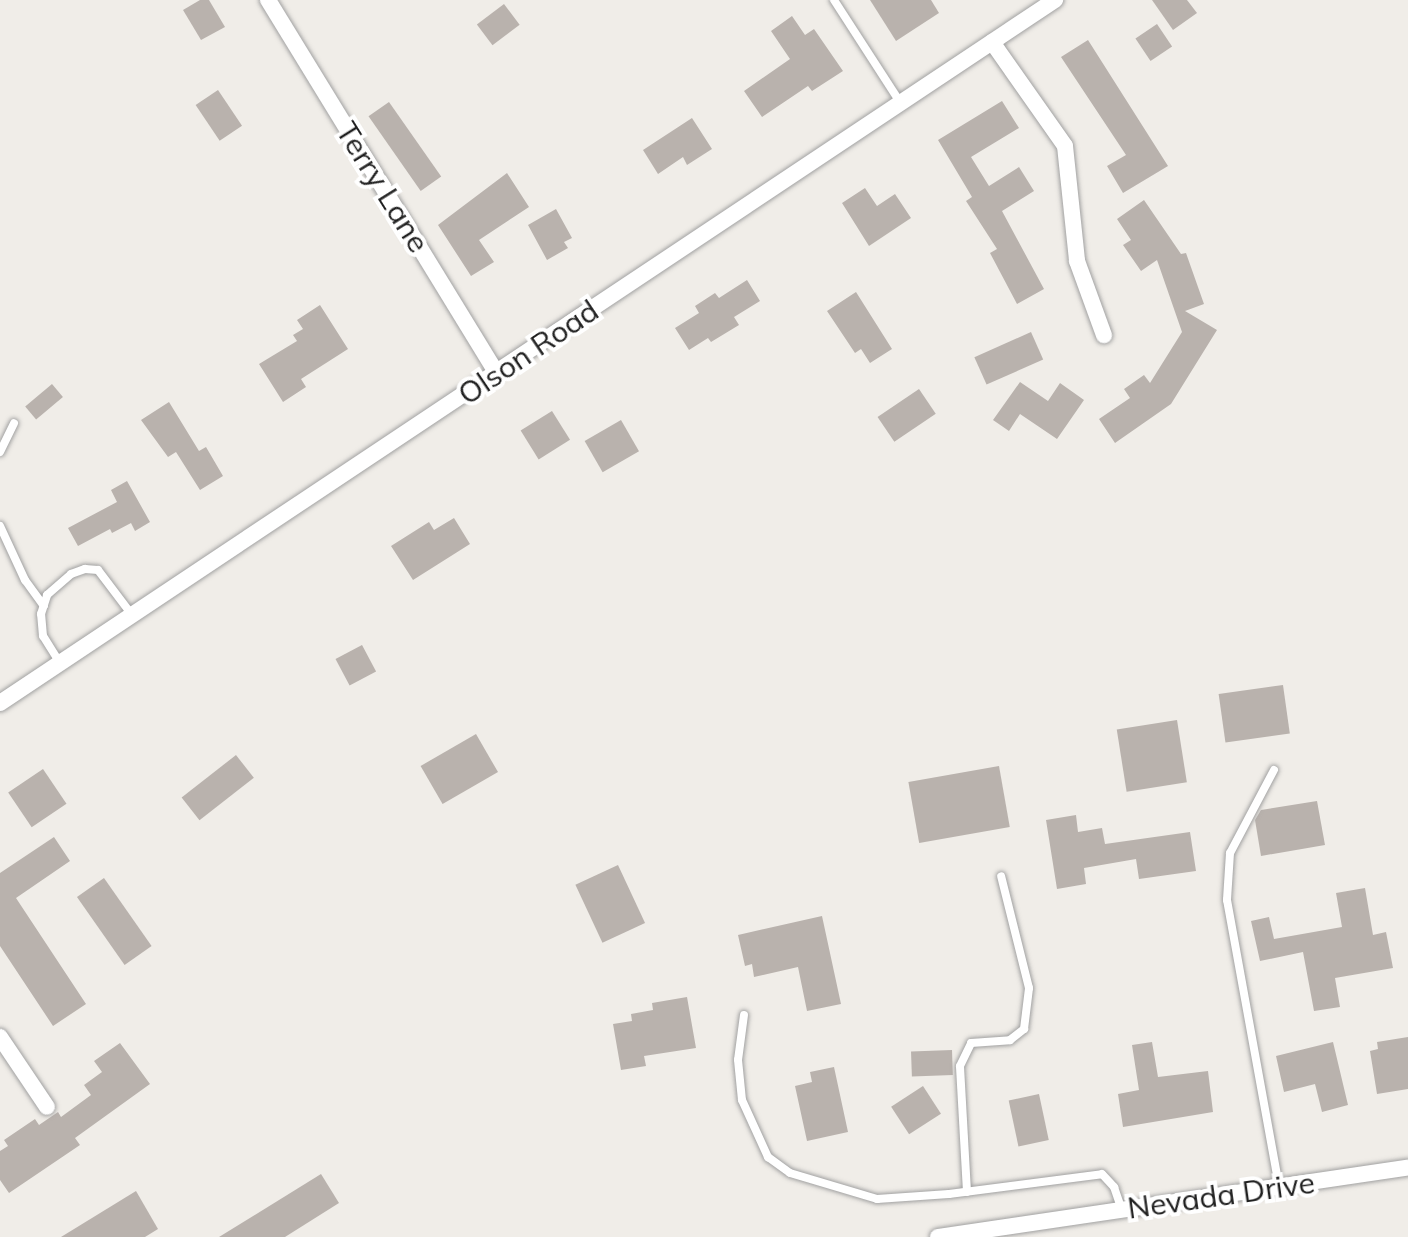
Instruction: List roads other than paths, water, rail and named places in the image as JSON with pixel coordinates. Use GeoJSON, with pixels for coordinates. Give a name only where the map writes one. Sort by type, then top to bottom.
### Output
{"type":"FeatureCollection","features":[{"type":"Feature","properties":{"kind":"street","name":"Terry Lane"},"geometry":{"type":"LineString","coordinates":[[268,0],[497,373]]}},
{"type":"Feature","properties":{"kind":"street","name":"Olson Road"},"geometry":{"type":"LineString","coordinates":[[0,703],[1055,0]]}},
{"type":"Feature","properties":{"kind":"street"},"geometry":{"type":"LineString","coordinates":[[992,42],[1065,146],[1077,261],[1104,335]]}},
{"type":"Feature","properties":{"kind":"street"},"geometry":{"type":"LineString","coordinates":[[0,1037],[47,1107]]}},
{"type":"Feature","properties":{"kind":"street","name":"Nevada Drive"},"geometry":{"type":"LineString","coordinates":[[938,1237],[1408,1168]]}},
{"type":"Feature","properties":{"kind":"lane"},"geometry":{"type":"LineString","coordinates":[[834,0],[901,103]]}},
{"type":"Feature","properties":{"kind":"lane"},"geometry":{"type":"LineString","coordinates":[[0,452],[14,423]]}},
{"type":"Feature","properties":{"kind":"lane"},"geometry":{"type":"LineString","coordinates":[[0,526],[25,580],[44,606]]}},
{"type":"Feature","properties":{"kind":"lane"},"geometry":{"type":"LineString","coordinates":[[60,663],[43,636],[44,606],[47,595],[71,574],[85,569],[98,570],[132,615]]}},
{"type":"Feature","properties":{"kind":"lane"},"geometry":{"type":"LineString","coordinates":[[1274,770],[1230,853],[1227,900],[1279,1187]]}},
{"type":"Feature","properties":{"kind":"lane"},"geometry":{"type":"LineString","coordinates":[[967,1192],[960,1066],[971,1043],[1010,1040],[1024,1029],[1029,988],[1001,876]]}},
{"type":"Feature","properties":{"kind":"lane"},"geometry":{"type":"LineString","coordinates":[[744,1015],[738,1060],[742,1100],[768,1157],[790,1173],[877,1199],[967,1192],[1102,1174],[1114,1187],[1122,1210]]}}]}
